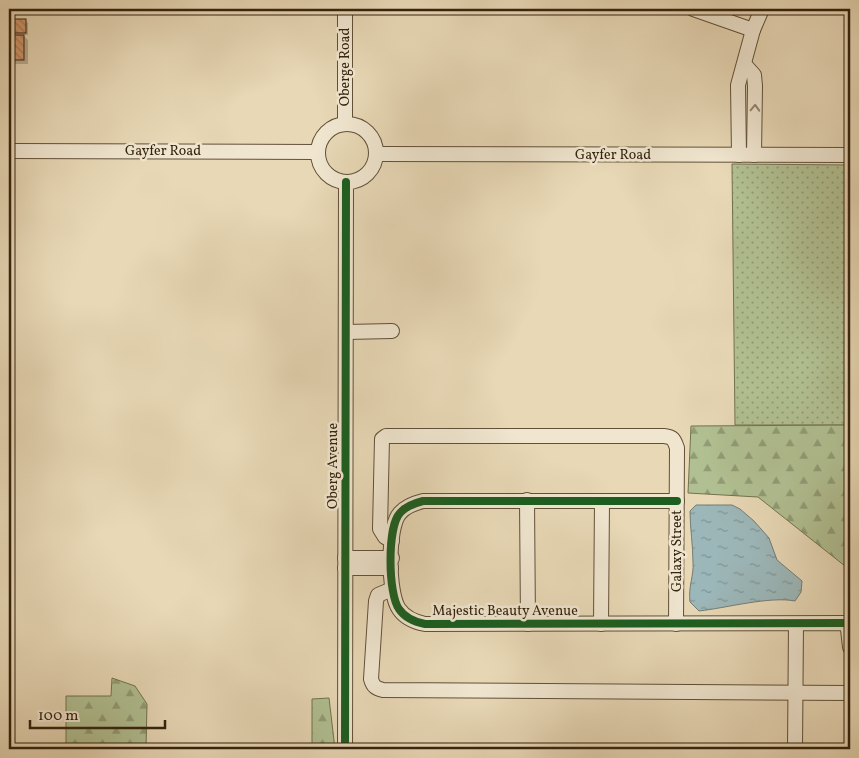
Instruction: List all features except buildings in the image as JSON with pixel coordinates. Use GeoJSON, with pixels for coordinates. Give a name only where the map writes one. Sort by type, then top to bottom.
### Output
{"type":"FeatureCollection","features":[{"type":"Feature","properties":{"kind":"street","name":"Oberge Road"},"geometry":{"type":"LineString","coordinates":[[344,124],[345,9]]}},
{"type":"Feature","properties":{"kind":"street"},"geometry":{"type":"LineString","coordinates":[[693,9],[753,30]]}},
{"type":"Feature","properties":{"kind":"street"},"geometry":{"type":"LineString","coordinates":[[746,155],[756,86],[754,76],[745,65],[753,30],[762,9]]}},
{"type":"Feature","properties":{"kind":"street"},"geometry":{"type":"LineString","coordinates":[[344,124],[354,125],[363,129],[370,136],[376,154],[375,161],[367,174],[353,182],[331,178],[325,173],[318,159],[323,136],[336,126],[344,124]]}},
{"type":"Feature","properties":{"kind":"street","name":"Gayfer Road"},"geometry":{"type":"LineString","coordinates":[[9,151],[318,152]]}},
{"type":"Feature","properties":{"kind":"street","name":"Gayfer Road"},"geometry":{"type":"LineString","coordinates":[[376,154],[850,155]]}},
{"type":"Feature","properties":{"kind":"street","name":"Oberg Avenue"},"geometry":{"type":"LineString","coordinates":[[345,749],[346,182]]}},
{"type":"Feature","properties":{"kind":"street"},"geometry":{"type":"LineString","coordinates":[[346,332],[392,331]]}},
{"type":"Feature","properties":{"kind":"street","name":"Galaxy Street"},"geometry":{"type":"LineString","coordinates":[[392,541],[385,537],[380,529],[382,439],[386,436],[672,437],[677,448],[676,624]]}},
{"type":"Feature","properties":{"kind":"street"},"geometry":{"type":"LineString","coordinates":[[527,500],[528,624]]}},
{"type":"Feature","properties":{"kind":"street","name":"Majestic Beauty Avenue"},"geometry":{"type":"LineString","coordinates":[[677,502],[527,500],[415,502],[400,513],[394,522],[391,563],[394,600],[400,610],[417,622],[528,624],[845,623],[848,629],[850,647]]}},
{"type":"Feature","properties":{"kind":"street"},"geometry":{"type":"LineString","coordinates":[[601,624],[602,501]]}},
{"type":"Feature","properties":{"kind":"street"},"geometry":{"type":"LineString","coordinates":[[345,563],[391,563]]}},
{"type":"Feature","properties":{"kind":"street"},"geometry":{"type":"LineString","coordinates":[[392,589],[378,595],[376,601],[371,679],[372,684],[376,688],[392,690],[850,693]]}},
{"type":"Feature","properties":{"kind":"street"},"geometry":{"type":"LineString","coordinates":[[796,624],[796,749]]}},
{"type":"Feature","properties":{"kind":"green space"},"geometry":{"type":"Polygon","coordinates":[[[732,164],[850,165],[850,425],[735,425],[732,164]]]}},
{"type":"Feature","properties":{"kind":"green space"},"geometry":{"type":"Polygon","coordinates":[[[850,425],[850,570],[758,497],[688,493],[691,426],[850,425]]]}},
{"type":"Feature","properties":{"kind":"green space"},"geometry":{"type":"Polygon","coordinates":[[[112,678],[135,686],[147,704],[146,749],[66,749],[66,696],[111,696],[112,678]]]}},
{"type":"Feature","properties":{"kind":"green space"},"geometry":{"type":"Polygon","coordinates":[[[329,698],[335,749],[312,749],[312,699],[329,698]]]}},
{"type":"Feature","properties":{"kind":"water"},"geometry":{"type":"Polygon","coordinates":[[[696,505],[732,505],[754,521],[769,538],[777,560],[802,581],[801,592],[795,601],[761,601],[699,611],[690,602],[693,550],[690,511],[696,505]]]}},
{"type":"Feature","properties":{"kind":"cycle path"},"geometry":{"type":"LineString","coordinates":[[345,749],[346,182]]}},
{"type":"Feature","properties":{"kind":"cycle path"},"geometry":{"type":"LineString","coordinates":[[677,501],[423,501],[414,504],[405,508],[400,513],[393,532],[390,561],[395,601],[404,615],[414,621],[425,624],[845,623]]}}]}
